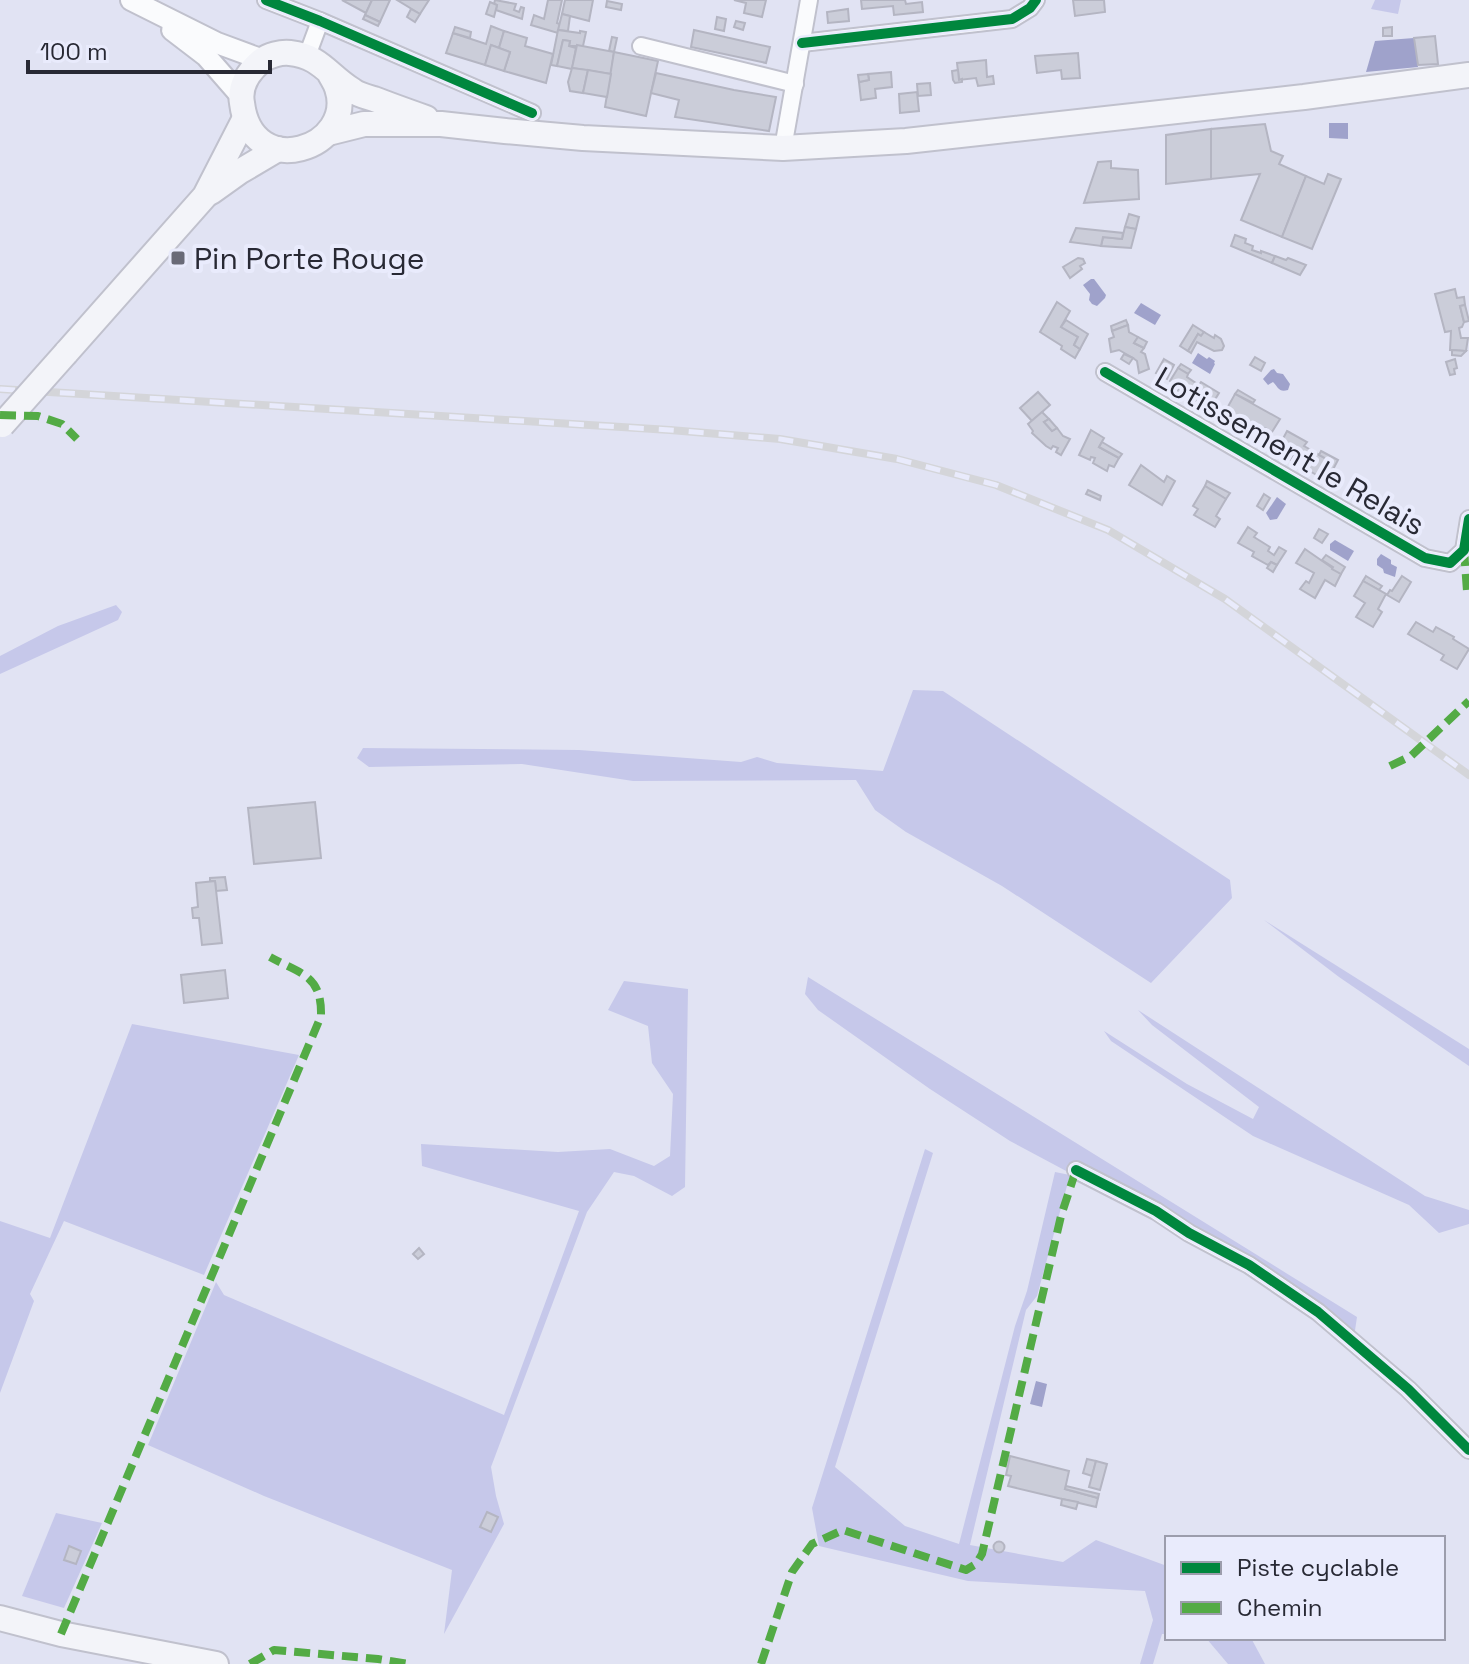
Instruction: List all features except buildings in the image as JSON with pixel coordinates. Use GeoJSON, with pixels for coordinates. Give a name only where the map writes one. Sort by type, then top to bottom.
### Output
{"type":"FeatureCollection","features":[{"type":"Feature","properties":{"kind":"main road"},"geometry":{"type":"LineString","coordinates":[[441,124],[353,92],[307,56],[282,53],[263,60],[246,78],[240,95],[244,120],[258,140],[278,149],[292,151],[309,147],[328,133],[364,124],[441,124],[614,140],[783,148],[906,141],[1469,82]]}},
{"type":"Feature","properties":{"kind":"main road"},"geometry":{"type":"LineString","coordinates":[[328,133],[336,118],[339,102],[329,72]]}},
{"type":"Feature","properties":{"kind":"main road"},"geometry":{"type":"LineString","coordinates":[[1304,97],[1469,75]]}},
{"type":"Feature","properties":{"kind":"main road"},"geometry":{"type":"LineString","coordinates":[[205,196],[244,120]]}},
{"type":"Feature","properties":{"kind":"main road"},"geometry":{"type":"LineString","coordinates":[[1,426],[205,196],[278,149]]}},
{"type":"Feature","properties":{"kind":"main road"},"geometry":{"type":"LineString","coordinates":[[0,1618],[61,1634],[216,1664]]}},
{"type":"Feature","properties":{"kind":"street"},"geometry":{"type":"LineString","coordinates":[[266,0],[532,113]]}},
{"type":"Feature","properties":{"kind":"street"},"geometry":{"type":"LineString","coordinates":[[783,148],[809,0]]}},
{"type":"Feature","properties":{"kind":"street"},"geometry":{"type":"LineString","coordinates":[[802,43],[1012,19],[1030,8],[1036,0]]}},
{"type":"Feature","properties":{"kind":"street"},"geometry":{"type":"LineString","coordinates":[[132,1],[217,43],[263,60]]}},
{"type":"Feature","properties":{"kind":"street"},"geometry":{"type":"LineString","coordinates":[[132,1],[206,56],[240,95]]}},
{"type":"Feature","properties":{"kind":"street"},"geometry":{"type":"LineString","coordinates":[[307,56],[320,21]]}},
{"type":"Feature","properties":{"kind":"street"},"geometry":{"type":"LineString","coordinates":[[641,46],[795,84]]}},
{"type":"Feature","properties":{"kind":"street","name":"Lotissement le Relais"},"geometry":{"type":"LineString","coordinates":[[1105,372],[1425,558],[1450,563],[1464,550],[1469,519]]}},
{"type":"Feature","properties":{"kind":"street"},"geometry":{"type":"LineString","coordinates":[[1076,1170],[1156,1211],[1189,1233],[1249,1265],[1318,1312],[1408,1389],[1469,1450]]}},
{"type":"Feature","properties":{"kind":"shaded area"},"geometry":{"type":"Polygon","coordinates":[[[1375,0],[1401,0],[1398,14],[1371,9],[1375,0]]]}},
{"type":"Feature","properties":{"kind":"shaded area"},"geometry":{"type":"Polygon","coordinates":[[[1414,38],[1418,67],[1366,72],[1375,41],[1414,38]]]}},
{"type":"Feature","properties":{"kind":"shaded area"},"geometry":{"type":"Polygon","coordinates":[[[1329,123],[1348,123],[1348,139],[1329,138],[1329,123]]]}},
{"type":"Feature","properties":{"kind":"shaded area"},"geometry":{"type":"Polygon","coordinates":[[[1091,279],[1106,295],[1097,306],[1089,300],[1090,294],[1083,285],[1091,279]]]}},
{"type":"Feature","properties":{"kind":"shaded area"},"geometry":{"type":"Polygon","coordinates":[[[1141,303],[1161,315],[1155,325],[1134,313],[1141,303]]]}},
{"type":"Feature","properties":{"kind":"shaded area"},"geometry":{"type":"Polygon","coordinates":[[[1198,353],[1215,361],[1210,374],[1192,363],[1198,353]]]}},
{"type":"Feature","properties":{"kind":"shaded area"},"geometry":{"type":"Polygon","coordinates":[[[1274,369],[1283,374],[1290,384],[1288,390],[1281,390],[1273,382],[1268,385],[1263,379],[1274,369]]]}},
{"type":"Feature","properties":{"kind":"shaded area"},"geometry":{"type":"Polygon","coordinates":[[[1277,497],[1286,504],[1277,519],[1270,520],[1266,513],[1277,497]]]}},
{"type":"Feature","properties":{"kind":"shaded area"},"geometry":{"type":"Polygon","coordinates":[[[1335,540],[1354,551],[1348,561],[1330,550],[1330,544],[1335,540]]]}},
{"type":"Feature","properties":{"kind":"shaded area"},"geometry":{"type":"Polygon","coordinates":[[[1381,554],[1397,567],[1395,577],[1384,573],[1377,565],[1381,554]]]}},
{"type":"Feature","properties":{"kind":"shaded area"},"geometry":{"type":"Polygon","coordinates":[[[116,605],[122,612],[118,620],[0,674],[0,656],[58,626],[116,605]]]}},
{"type":"Feature","properties":{"kind":"shaded area"},"geometry":{"type":"Polygon","coordinates":[[[913,690],[943,691],[1230,880],[1232,898],[1151,983],[1002,886],[906,832],[875,810],[856,780],[633,781],[522,764],[369,767],[357,758],[363,748],[579,750],[741,762],[757,757],[777,763],[883,771],[913,690]]]}},
{"type":"Feature","properties":{"kind":"shaded area"},"geometry":{"type":"Polygon","coordinates":[[[1264,920],[1469,1049],[1469,1066],[1339,977],[1264,920]]]}},
{"type":"Feature","properties":{"kind":"shaded area"},"geometry":{"type":"Polygon","coordinates":[[[808,977],[1357,1317],[1354,1337],[1280,1279],[1165,1208],[1083,1166],[1068,1172],[1010,1141],[930,1089],[818,1010],[805,994],[808,977]]]}},
{"type":"Feature","properties":{"kind":"shaded area"},"geometry":{"type":"Polygon","coordinates":[[[624,981],[688,989],[685,1187],[672,1196],[634,1176],[614,1172],[587,1212],[491,1467],[504,1524],[444,1634],[452,1570],[264,1496],[148,1445],[216,1282],[224,1295],[504,1415],[579,1211],[422,1166],[421,1144],[558,1152],[610,1149],[654,1166],[670,1156],[673,1094],[652,1063],[648,1026],[608,1010],[624,981]]]}},
{"type":"Feature","properties":{"kind":"shaded area"},"geometry":{"type":"Polygon","coordinates":[[[1138,1010],[1425,1196],[1469,1210],[1469,1224],[1439,1233],[1409,1205],[1253,1136],[1111,1041],[1104,1031],[1187,1084],[1253,1119],[1259,1107],[1152,1025],[1138,1010]]]}},
{"type":"Feature","properties":{"kind":"shaded area"},"geometry":{"type":"Polygon","coordinates":[[[132,1024],[299,1055],[204,1275],[64,1221],[30,1294],[34,1301],[0,1393],[0,1221],[50,1238],[132,1024]]]}},
{"type":"Feature","properties":{"kind":"shaded area"},"geometry":{"type":"Polygon","coordinates":[[[925,1149],[933,1153],[835,1467],[905,1526],[959,1544],[1015,1326],[1027,1291],[1055,1172],[1070,1175],[1037,1296],[1026,1310],[970,1545],[1063,1562],[1096,1540],[1165,1565],[1165,1634],[1162,1634],[1153,1664],[1140,1664],[1153,1620],[1145,1591],[968,1581],[819,1546],[812,1508],[925,1149]]]}},
{"type":"Feature","properties":{"kind":"shaded area"},"geometry":{"type":"Polygon","coordinates":[[[1036,1381],[1047,1384],[1042,1407],[1030,1404],[1036,1381]]]}},
{"type":"Feature","properties":{"kind":"shaded area"},"geometry":{"type":"Polygon","coordinates":[[[56,1513],[102,1523],[64,1608],[22,1596],[56,1513]]]}},
{"type":"Feature","properties":{"kind":"shaded area"},"geometry":{"type":"Polygon","coordinates":[[[1208,1640],[1252,1640],[1265,1664],[1228,1664],[1208,1640]]]}},
{"type":"Feature","properties":{"kind":"railway"},"geometry":{"type":"LineString","coordinates":[[0,389],[780,439],[897,459],[996,485],[1108,530],[1225,599],[1469,775]]}},
{"type":"Feature","properties":{"kind":"marked path"},"geometry":{"type":"LineString","coordinates":[[0,415],[38,416],[62,424],[77,439]]}},
{"type":"Feature","properties":{"kind":"marked path"},"geometry":{"type":"LineString","coordinates":[[1464,550],[1469,595]]}},
{"type":"Feature","properties":{"kind":"marked path"},"geometry":{"type":"LineString","coordinates":[[1390,766],[1411,756],[1469,701]]}},
{"type":"Feature","properties":{"kind":"marked path"},"geometry":{"type":"LineString","coordinates":[[61,1634],[321,1016],[318,992],[308,978],[270,957]]}},
{"type":"Feature","properties":{"kind":"marked path"},"geometry":{"type":"LineString","coordinates":[[761,1664],[792,1572],[812,1544],[843,1530],[966,1570],[976,1564],[982,1554],[1061,1216],[1076,1170]]}},
{"type":"Feature","properties":{"kind":"marked path"},"geometry":{"type":"LineString","coordinates":[[250,1664],[274,1650],[409,1664]]}},
{"type":"Feature","properties":{"kind":"cycle path"},"geometry":{"type":"LineString","coordinates":[[266,0],[532,113]]}},
{"type":"Feature","properties":{"kind":"cycle path"},"geometry":{"type":"LineString","coordinates":[[802,43],[1012,19],[1030,8],[1036,0]]}},
{"type":"Feature","properties":{"kind":"cycle path"},"geometry":{"type":"LineString","coordinates":[[1105,372],[1425,558],[1450,563],[1464,550],[1469,519]]}},
{"type":"Feature","properties":{"kind":"cycle path"},"geometry":{"type":"LineString","coordinates":[[1076,1170],[1156,1211],[1189,1233],[1249,1265],[1318,1312],[1408,1389],[1469,1450]]}},
{"type":"Feature","properties":{"kind":"place","name":"Pin Porte Rouge"},"geometry":{"type":"Point","coordinates":[178,258]}}]}
